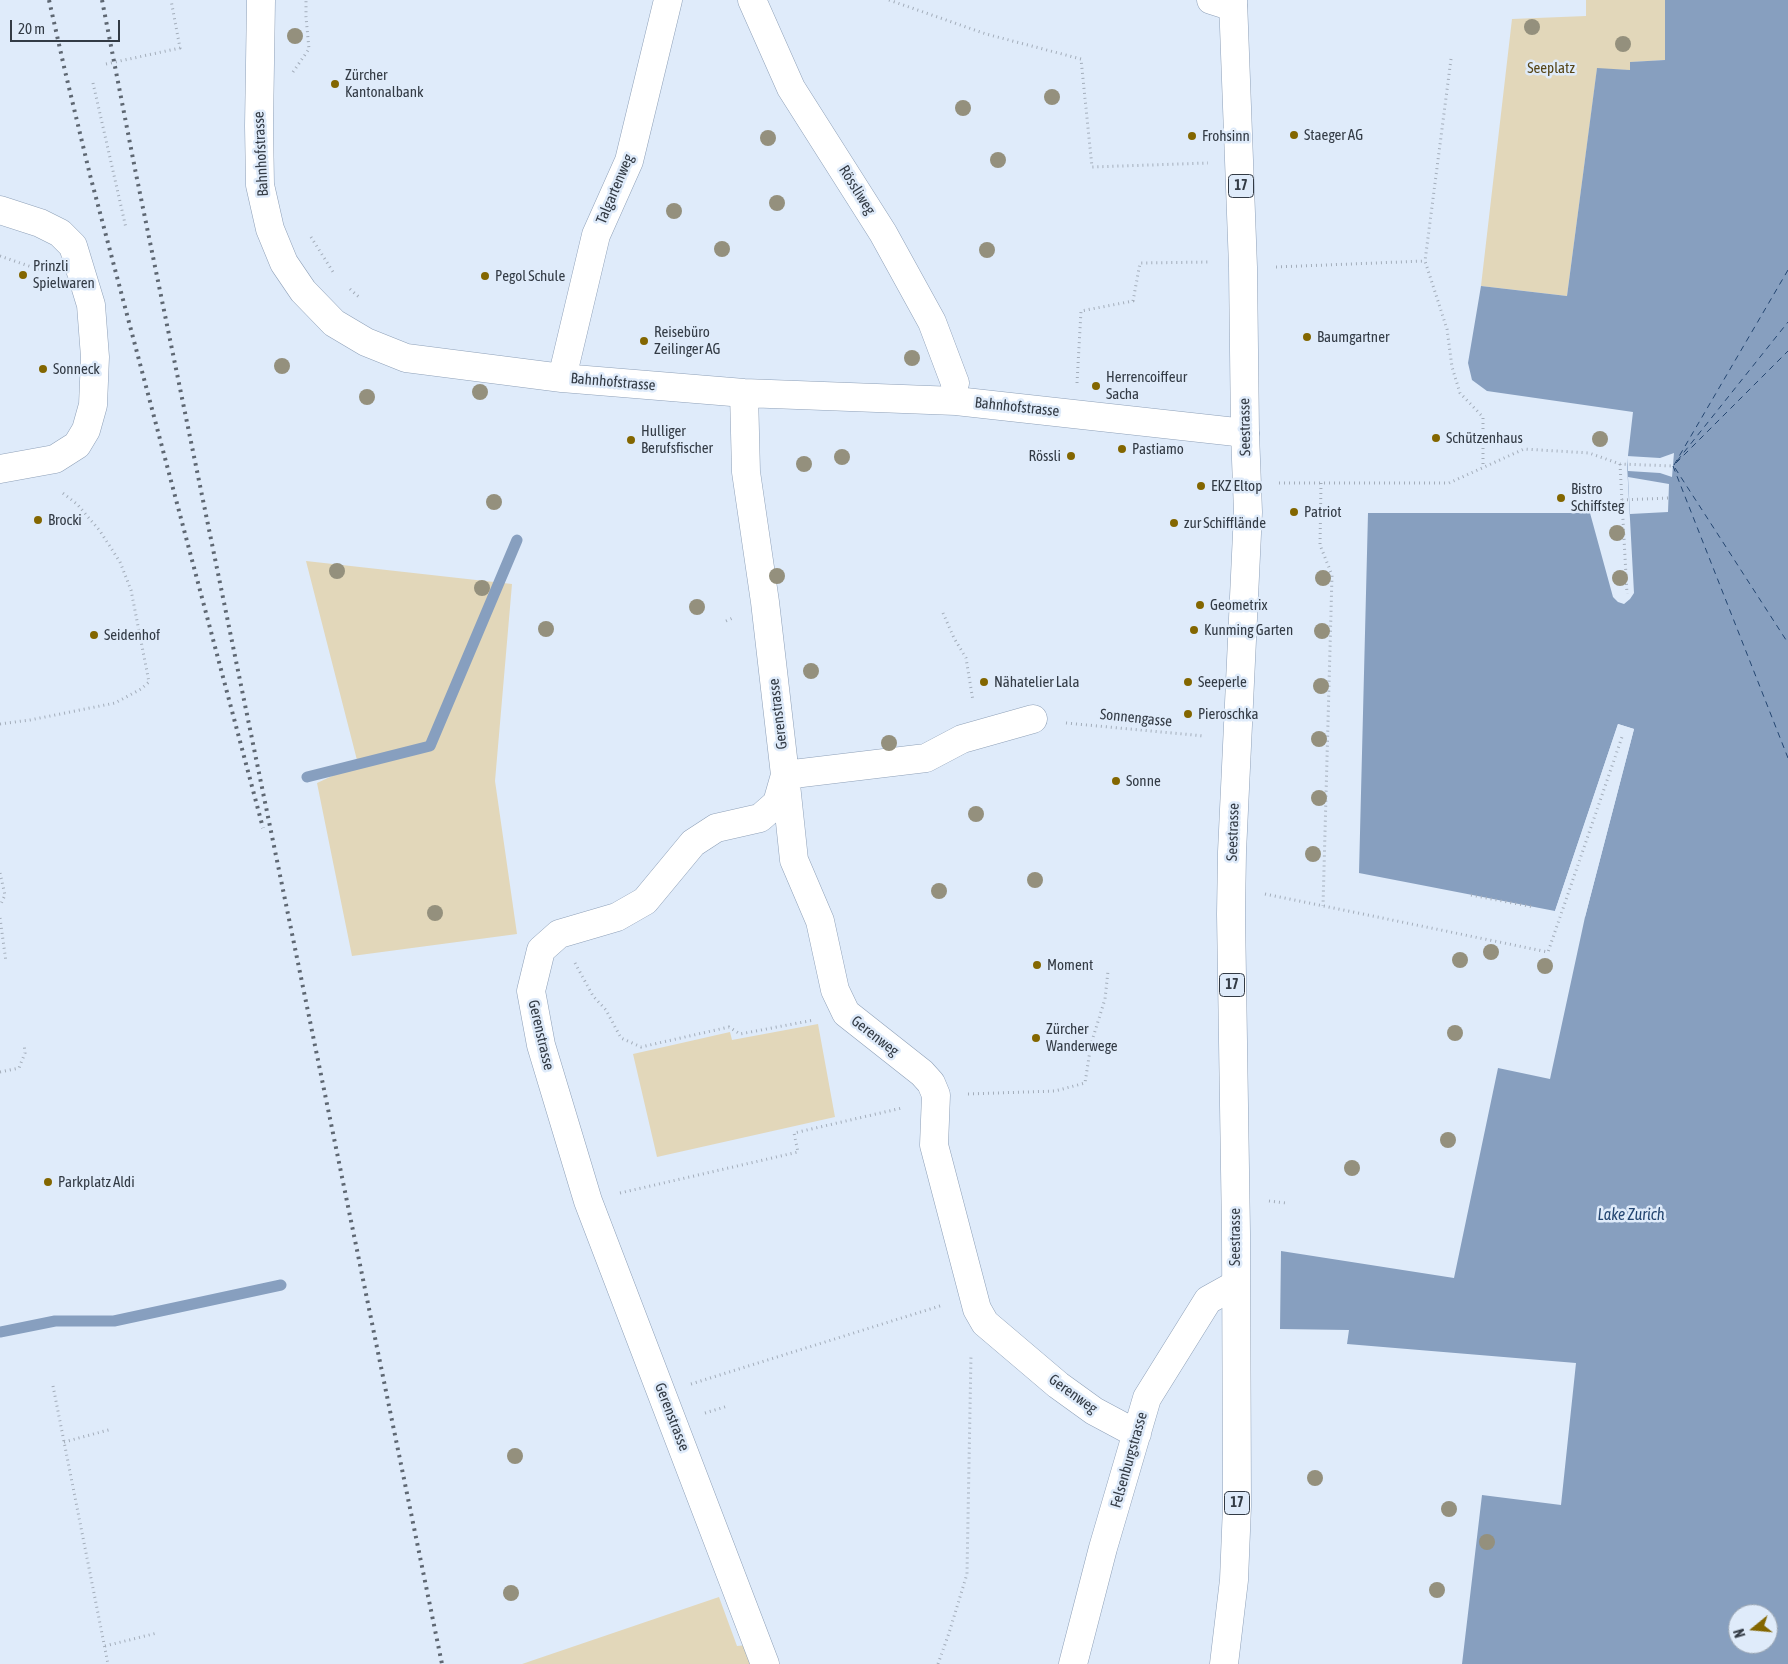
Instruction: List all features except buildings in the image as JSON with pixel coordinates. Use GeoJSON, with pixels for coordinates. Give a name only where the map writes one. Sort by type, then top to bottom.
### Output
{"type":"FeatureCollection","features":[{"type":"Feature","properties":{"kind":"street","name":"Bahnhofstrasse"},"geometry":{"type":"LineString","coordinates":[[261,0],[260,185],[270,229],[284,263],[303,291],[334,323],[366,342],[406,358],[562,378],[744,393],[956,401],[1245,433]]}},
{"type":"Feature","properties":{"kind":"street","name":"Talgartenweg"},"geometry":{"type":"LineString","coordinates":[[562,378],[596,235],[629,161],[668,0]]}},
{"type":"Feature","properties":{"kind":"street","name":"Rössliweg"},"geometry":{"type":"LineString","coordinates":[[752,0],[791,88],[883,233],[932,322],[955,383]]}},
{"type":"Feature","properties":{"kind":"street","name":"Seestrasse"},"geometry":{"type":"LineString","coordinates":[[1224,1664],[1234,1580],[1237,1506],[1231,914],[1248,512],[1243,267],[1226,2]]}},
{"type":"Feature","properties":{"kind":"street"},"geometry":{"type":"LineString","coordinates":[[0,210],[60,233],[73,246],[91,305],[95,357],[93,405],[86,430],[77,445],[55,460],[0,469]]}},
{"type":"Feature","properties":{"kind":"street","name":"Gerenstrasse"},"geometry":{"type":"LineString","coordinates":[[744,393],[746,472],[765,602],[785,775],[778,803],[760,818],[716,828],[693,843],[645,901],[617,918],[559,934],[541,950],[531,990],[541,1045],[588,1200],[765,1664]]}},
{"type":"Feature","properties":{"kind":"street"},"geometry":{"type":"LineString","coordinates":[[785,775],[926,758],[962,739],[1033,719]]}},
{"type":"Feature","properties":{"kind":"street","name":"Gerenweg"},"geometry":{"type":"LineString","coordinates":[[785,775],[794,860],[820,921],[835,990],[846,1013],[922,1073],[931,1083],[936,1095],[934,1145],[976,1302],[985,1323],[1058,1385],[1094,1411],[1137,1434]]}},
{"type":"Feature","properties":{"kind":"street","name":"Felsenburgstrasse"},"geometry":{"type":"LineString","coordinates":[[1074,1664],[1103,1548],[1147,1398],[1208,1300],[1235,1285]]}},
{"type":"Feature","properties":{"kind":"path"},"geometry":{"type":"LineString","coordinates":[[106,64],[180,48],[171,0]]}},
{"type":"Feature","properties":{"kind":"path"},"geometry":{"type":"LineString","coordinates":[[292,74],[309,49],[306,0]]}},
{"type":"Feature","properties":{"kind":"path"},"geometry":{"type":"LineString","coordinates":[[889,0],[986,34],[1081,59],[1092,167],[1213,163]]}},
{"type":"Feature","properties":{"kind":"path"},"geometry":{"type":"LineString","coordinates":[[1451,59],[1425,261],[1447,329],[1452,367],[1460,392],[1483,417],[1483,467]]}},
{"type":"Feature","properties":{"kind":"path"},"geometry":{"type":"LineString","coordinates":[[93,83],[126,228]]}},
{"type":"Feature","properties":{"kind":"path"},"geometry":{"type":"LineString","coordinates":[[310,236],[335,275]]}},
{"type":"Feature","properties":{"kind":"path"},"geometry":{"type":"LineString","coordinates":[[0,256],[15,261]]}},
{"type":"Feature","properties":{"kind":"path"},"geometry":{"type":"LineString","coordinates":[[1243,267],[1425,261]]}},
{"type":"Feature","properties":{"kind":"path"},"geometry":{"type":"LineString","coordinates":[[1075,413],[1082,310],[1133,301],[1140,264],[1216,262]]}},
{"type":"Feature","properties":{"kind":"path"},"geometry":{"type":"LineString","coordinates":[[347,286],[365,302]]}},
{"type":"Feature","properties":{"kind":"path"},"geometry":{"type":"LineString","coordinates":[[1279,482],[1449,483],[1524,449],[1589,453],[1620,464],[1673,466]]}},
{"type":"Feature","properties":{"kind":"path"},"geometry":{"type":"LineString","coordinates":[[1620,464],[1627,594]]}},
{"type":"Feature","properties":{"kind":"path"},"geometry":{"type":"LineString","coordinates":[[1321,483],[1320,546],[1332,575],[1324,906]]}},
{"type":"Feature","properties":{"kind":"path"},"geometry":{"type":"LineString","coordinates":[[0,724],[115,703],[141,689],[149,682],[131,590],[120,562],[100,531],[77,504],[56,489]]}},
{"type":"Feature","properties":{"kind":"path"},"geometry":{"type":"LineString","coordinates":[[1622,500],[1668,498]]}},
{"type":"Feature","properties":{"kind":"path"},"geometry":{"type":"LineString","coordinates":[[943,613],[954,638],[966,658],[978,734]]}},
{"type":"Feature","properties":{"kind":"path","name":"Sonnengasse"},"geometry":{"type":"LineString","coordinates":[[1033,719],[1237,739]]}},
{"type":"Feature","properties":{"kind":"path"},"geometry":{"type":"LineString","coordinates":[[1257,893],[1548,952],[1623,734]]}},
{"type":"Feature","properties":{"kind":"path"},"geometry":{"type":"LineString","coordinates":[[0,873],[4,895],[0,906]]}},
{"type":"Feature","properties":{"kind":"path"},"geometry":{"type":"LineString","coordinates":[[1471,895],[1534,907]]}},
{"type":"Feature","properties":{"kind":"path"},"geometry":{"type":"LineString","coordinates":[[0,918],[6,962]]}},
{"type":"Feature","properties":{"kind":"path"},"geometry":{"type":"LineString","coordinates":[[559,934],[592,996],[606,1010],[621,1038],[641,1047],[729,1027],[740,1034],[846,1013]]}},
{"type":"Feature","properties":{"kind":"path"},"geometry":{"type":"LineString","coordinates":[[588,1200],[798,1152],[794,1133],[923,1103],[936,1095],[1055,1091],[1085,1083],[1090,1044],[1105,999],[1108,971]]}},
{"type":"Feature","properties":{"kind":"path"},"geometry":{"type":"LineString","coordinates":[[0,1072],[19,1068],[25,1053],[24,1044]]}},
{"type":"Feature","properties":{"kind":"path"},"geometry":{"type":"LineString","coordinates":[[1266,1200],[1286,1204]]}},
{"type":"Feature","properties":{"kind":"path"},"geometry":{"type":"LineString","coordinates":[[662,1393],[976,1302],[970,1358],[967,1574],[938,1664]]}},
{"type":"Feature","properties":{"kind":"path"},"geometry":{"type":"LineString","coordinates":[[53,1386],[108,1664]]}},
{"type":"Feature","properties":{"kind":"path"},"geometry":{"type":"LineString","coordinates":[[64,1442],[112,1429]]}},
{"type":"Feature","properties":{"kind":"path"},"geometry":{"type":"LineString","coordinates":[[105,1646],[158,1633]]}},
{"type":"Feature","properties":{"kind":"green space","name":"Seeplatz"},"geometry":{"type":"Polygon","coordinates":[[[1586,0],[1665,0],[1665,60],[1631,62],[1630,70],[1597,69],[1567,296],[1481,286],[1512,19],[1586,16],[1586,0]]]}},
{"type":"Feature","properties":{"kind":"green space"},"geometry":{"type":"Polygon","coordinates":[[[306,561],[512,584],[495,781],[517,934],[352,956],[317,783],[358,764],[306,561]]]}},
{"type":"Feature","properties":{"kind":"green space"},"geometry":{"type":"Polygon","coordinates":[[[818,1024],[835,1117],[657,1157],[633,1054],[730,1032],[732,1040],[818,1024]]]}},
{"type":"Feature","properties":{"kind":"green space"},"geometry":{"type":"Polygon","coordinates":[[[719,1597],[737,1646],[748,1645],[756,1664],[522,1664],[719,1597]]]}},
{"type":"Feature","properties":{"kind":"water","name":"Lake Zurich"},"geometry":{"type":"Polygon","coordinates":[[[1665,0],[1788,0],[1788,1664],[1462,1664],[1482,1495],[1561,1505],[1576,1363],[1347,1344],[1349,1330],[1280,1329],[1281,1251],[1454,1278],[1498,1068],[1550,1079],[1585,917],[1634,729],[1618,724],[1555,911],[1359,873],[1368,513],[1590,513],[1613,597],[1618,602],[1624,604],[1634,593],[1627,464],[1633,412],[1487,391],[1472,380],[1468,363],[1481,286],[1567,296],[1597,68],[1630,70],[1630,62],[1665,60],[1665,0]]]}},
{"type":"Feature","properties":{"kind":"pier"},"geometry":{"type":"Polygon","coordinates":[[[1674,453],[1672,477],[1660,473],[1628,471],[1627,456],[1660,458],[1674,453]]]}},
{"type":"Feature","properties":{"kind":"pier"},"geometry":{"type":"Polygon","coordinates":[[[1628,477],[1669,484],[1668,512],[1630,514],[1628,477]]]}},
{"type":"Feature","properties":{"kind":"pier"},"geometry":{"type":"Polygon","coordinates":[[[1618,724],[1634,729],[1585,917],[1583,917],[1631,731],[1620,727],[1557,911],[1555,911],[1618,724]]]}},
{"type":"Feature","properties":{"kind":"waterway"},"geometry":{"type":"LineString","coordinates":[[307,777],[430,746],[517,540]]}},
{"type":"Feature","properties":{"kind":"waterway"},"geometry":{"type":"LineString","coordinates":[[0,1332],[55,1321],[114,1321],[281,1285]]}},
{"type":"Feature","properties":{"kind":"ferry route"},"geometry":{"type":"LineString","coordinates":[[1674,465],[1788,270]]}},
{"type":"Feature","properties":{"kind":"ferry route"},"geometry":{"type":"LineString","coordinates":[[1677,461],[1788,322]]}},
{"type":"Feature","properties":{"kind":"ferry route"},"geometry":{"type":"LineString","coordinates":[[1676,463],[1788,351]]}},
{"type":"Feature","properties":{"kind":"ferry route"},"geometry":{"type":"LineString","coordinates":[[1673,466],[1788,758]]}},
{"type":"Feature","properties":{"kind":"ferry route"},"geometry":{"type":"LineString","coordinates":[[1675,468],[1788,643]]}},
{"type":"Feature","properties":{"kind":"railway"},"geometry":{"type":"LineString","coordinates":[[49,0],[90,175],[263,828]]}},
{"type":"Feature","properties":{"kind":"railway"},"geometry":{"type":"LineString","coordinates":[[102,0],[136,174],[442,1664]]}},
{"type":"Feature","properties":{"kind":"place","name":"Zürcher Kantonalbank"},"geometry":{"type":"Point","coordinates":[335,84]}},
{"type":"Feature","properties":{"kind":"place","name":"Staeger AG"},"geometry":{"type":"Point","coordinates":[1294,135]}},
{"type":"Feature","properties":{"kind":"place","name":"Frohsinn"},"geometry":{"type":"Point","coordinates":[1192,136]}},
{"type":"Feature","properties":{"kind":"place","name":"Prinzli Spielwaren"},"geometry":{"type":"Point","coordinates":[23,275]}},
{"type":"Feature","properties":{"kind":"place","name":"Pegol Schule"},"geometry":{"type":"Point","coordinates":[485,276]}},
{"type":"Feature","properties":{"kind":"place","name":"Baumgartner"},"geometry":{"type":"Point","coordinates":[1307,337]}},
{"type":"Feature","properties":{"kind":"place","name":"Reisebüro Zeilinger AG"},"geometry":{"type":"Point","coordinates":[644,341]}},
{"type":"Feature","properties":{"kind":"place","name":"Sonneck"},"geometry":{"type":"Point","coordinates":[43,369]}},
{"type":"Feature","properties":{"kind":"place","name":"Herrencoiffeur Sacha"},"geometry":{"type":"Point","coordinates":[1096,386]}},
{"type":"Feature","properties":{"kind":"place","name":"Schützenhaus"},"geometry":{"type":"Point","coordinates":[1436,438]}},
{"type":"Feature","properties":{"kind":"place","name":"Hulliger Berufsfischer"},"geometry":{"type":"Point","coordinates":[631,440]}},
{"type":"Feature","properties":{"kind":"place","name":"Pastiamo"},"geometry":{"type":"Point","coordinates":[1122,449]}},
{"type":"Feature","properties":{"kind":"place","name":"Rössli"},"geometry":{"type":"Point","coordinates":[1071,456]}},
{"type":"Feature","properties":{"kind":"place","name":"EKZ Eltop"},"geometry":{"type":"Point","coordinates":[1201,486]}},
{"type":"Feature","properties":{"kind":"place","name":"Bistro Schiffsteg"},"geometry":{"type":"Point","coordinates":[1561,498]}},
{"type":"Feature","properties":{"kind":"place","name":"Patriot"},"geometry":{"type":"Point","coordinates":[1294,512]}},
{"type":"Feature","properties":{"kind":"place","name":"Brocki"},"geometry":{"type":"Point","coordinates":[38,520]}},
{"type":"Feature","properties":{"kind":"place","name":"zur Schifflände"},"geometry":{"type":"Point","coordinates":[1174,523]}},
{"type":"Feature","properties":{"kind":"place","name":"Geometrix"},"geometry":{"type":"Point","coordinates":[1200,605]}},
{"type":"Feature","properties":{"kind":"place","name":"Kunming Garten"},"geometry":{"type":"Point","coordinates":[1194,630]}},
{"type":"Feature","properties":{"kind":"place","name":"Seidenhof"},"geometry":{"type":"Point","coordinates":[94,635]}},
{"type":"Feature","properties":{"kind":"place","name":"Nähatelier Lala"},"geometry":{"type":"Point","coordinates":[984,682]}},
{"type":"Feature","properties":{"kind":"place","name":"Seeperle"},"geometry":{"type":"Point","coordinates":[1188,682]}},
{"type":"Feature","properties":{"kind":"place","name":"Pieroschka"},"geometry":{"type":"Point","coordinates":[1188,714]}},
{"type":"Feature","properties":{"kind":"place","name":"Sonne"},"geometry":{"type":"Point","coordinates":[1116,781]}},
{"type":"Feature","properties":{"kind":"place","name":"Moment"},"geometry":{"type":"Point","coordinates":[1037,965]}},
{"type":"Feature","properties":{"kind":"place","name":"Zürcher Wanderwege"},"geometry":{"type":"Point","coordinates":[1036,1038]}},
{"type":"Feature","properties":{"kind":"place","name":"Parkplatz Aldi"},"geometry":{"type":"Point","coordinates":[48,1182]}}]}
